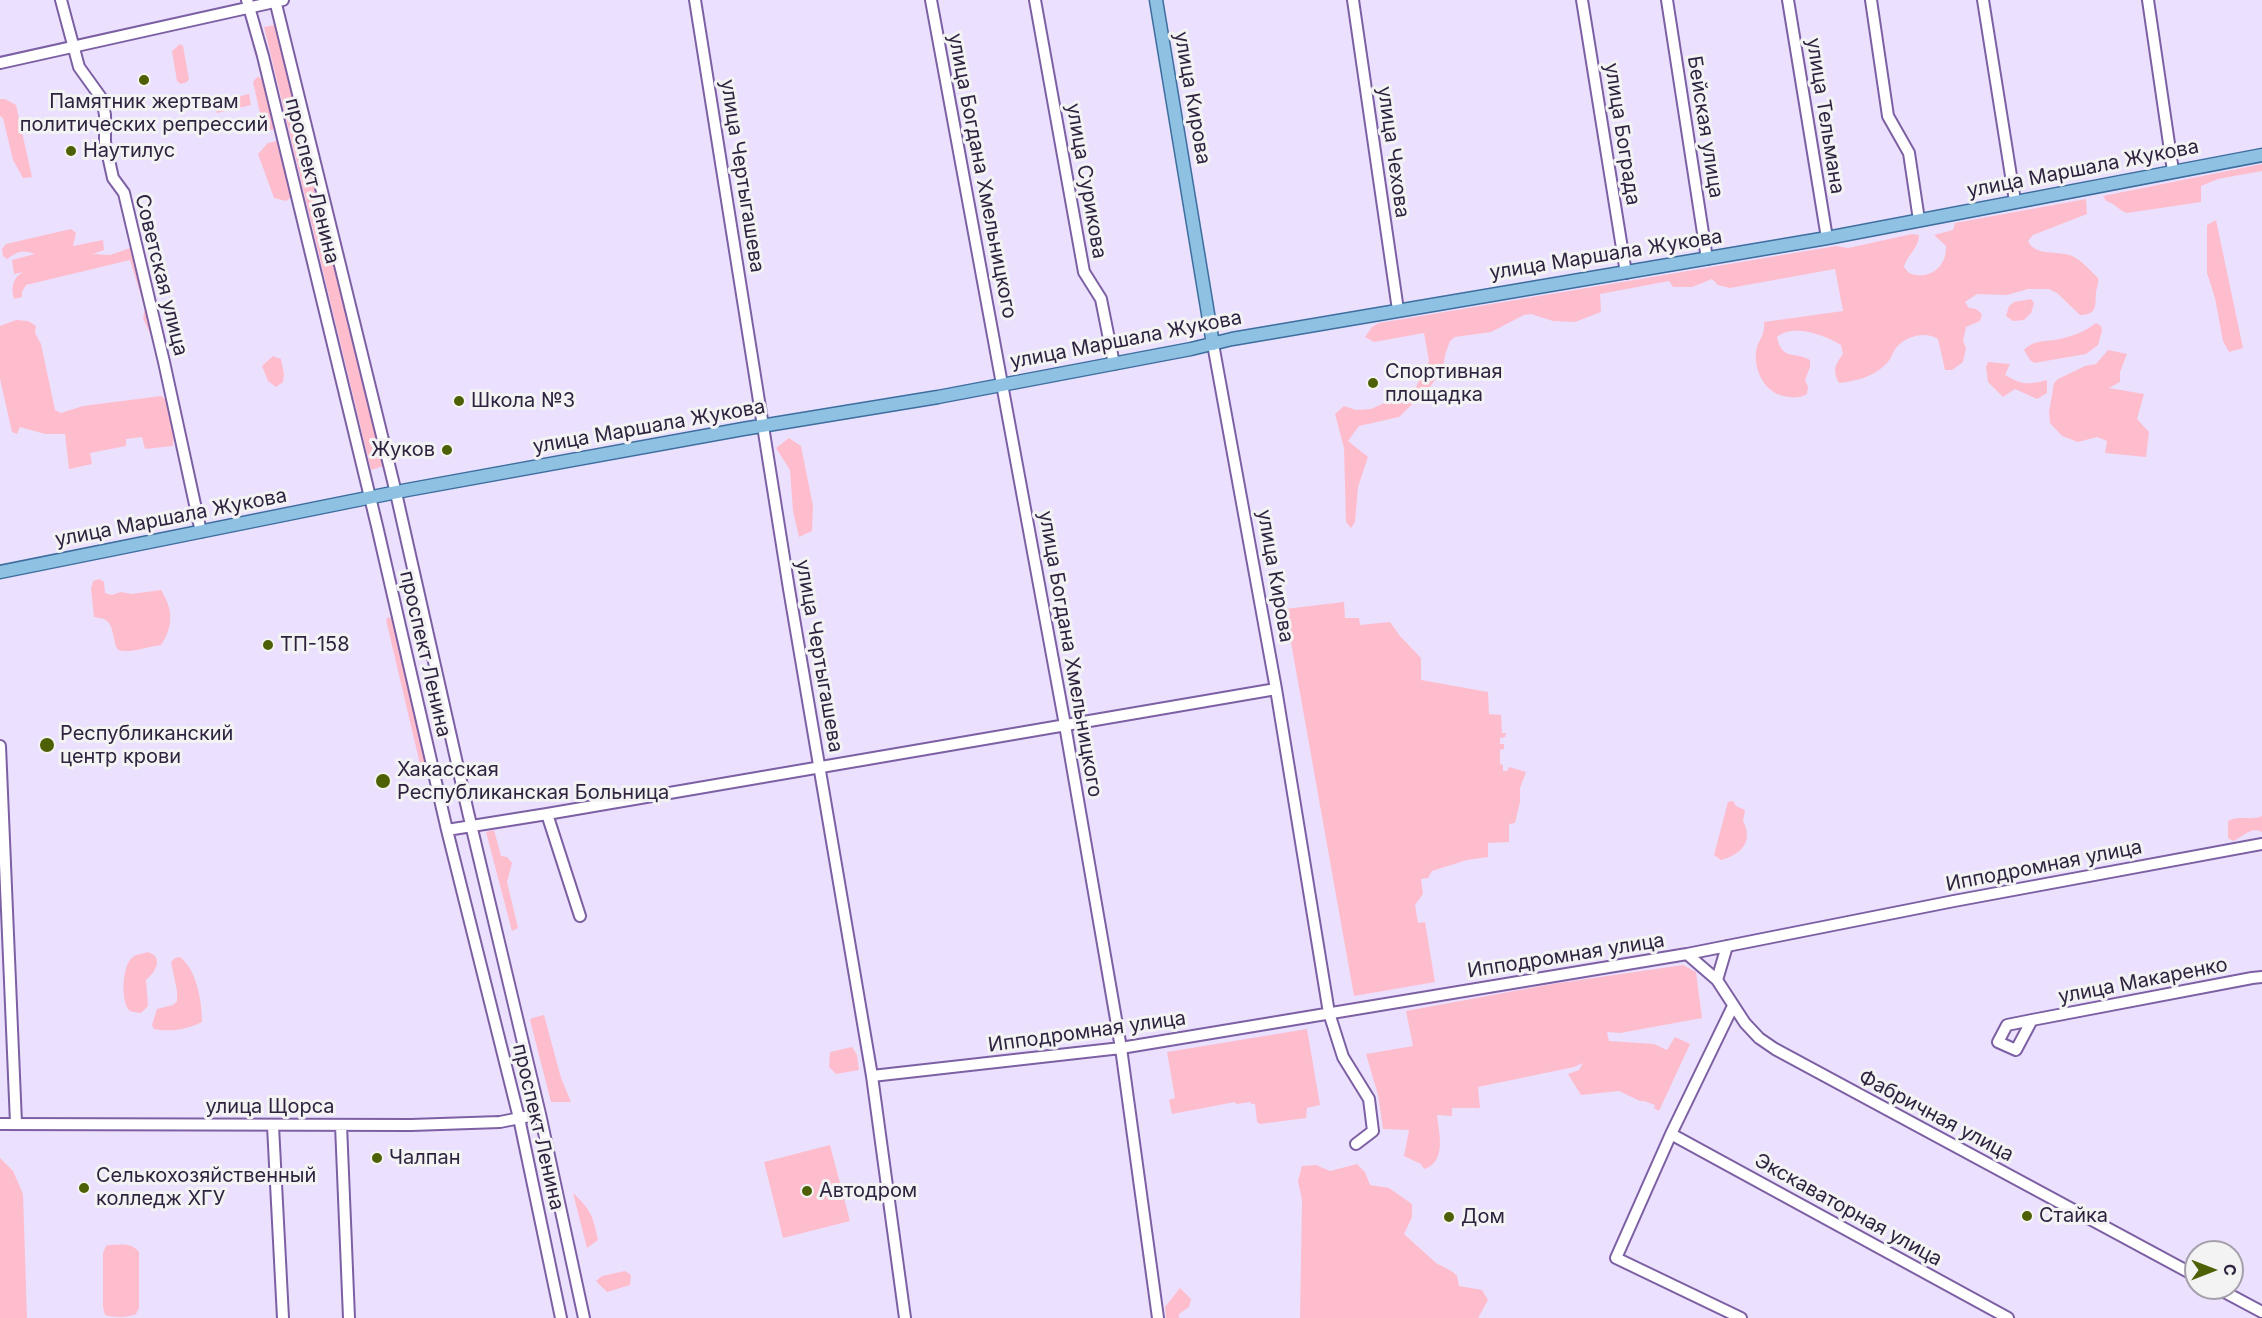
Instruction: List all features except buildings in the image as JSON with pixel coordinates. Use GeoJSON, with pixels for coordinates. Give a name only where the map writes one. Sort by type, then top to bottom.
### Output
{"type":"FeatureCollection","features":[{"type":"Feature","properties":{"kind":"main road","name":"улица Кирова"},"geometry":{"type":"LineString","coordinates":[[1156,0],[1213,344]]}},
{"type":"Feature","properties":{"kind":"main road","name":"улица Маршала Жукова"},"geometry":{"type":"LineString","coordinates":[[0,572],[396,493],[763,426],[938,397],[1398,310],[1827,238],[2262,155]]}},
{"type":"Feature","properties":{"kind":"street","name":"Советская улица"},"geometry":{"type":"LineString","coordinates":[[62,0],[79,67],[102,99],[105,115],[105,142],[113,178],[124,193],[165,362],[201,532]]}},
{"type":"Feature","properties":{"kind":"street","name":"улица Чертыгашева"},"geometry":{"type":"LineString","coordinates":[[695,0],[763,426],[872,1076],[905,1318]]}},
{"type":"Feature","properties":{"kind":"street","name":"улица Богдана Хмельницкого"},"geometry":{"type":"LineString","coordinates":[[931,0],[1065,725],[1121,1048],[1158,1318]]}},
{"type":"Feature","properties":{"kind":"street","name":"улица Сурикова"},"geometry":{"type":"LineString","coordinates":[[1035,0],[1084,272],[1101,299],[1114,364]]}},
{"type":"Feature","properties":{"kind":"street","name":"улица Чехова"},"geometry":{"type":"LineString","coordinates":[[1353,0],[1398,310]]}},
{"type":"Feature","properties":{"kind":"street","name":"улица Бограда"},"geometry":{"type":"LineString","coordinates":[[1582,0],[1626,273]]}},
{"type":"Feature","properties":{"kind":"street","name":"Бейская улица"},"geometry":{"type":"LineString","coordinates":[[1667,0],[1707,259]]}},
{"type":"Feature","properties":{"kind":"street","name":"улица Тельмана"},"geometry":{"type":"LineString","coordinates":[[1788,0],[1827,238]]}},
{"type":"Feature","properties":{"kind":"street"},"geometry":{"type":"LineString","coordinates":[[1871,0],[1888,116],[1909,153],[1919,220]]}},
{"type":"Feature","properties":{"kind":"street"},"geometry":{"type":"LineString","coordinates":[[1983,0],[2015,201]]}},
{"type":"Feature","properties":{"kind":"street"},"geometry":{"type":"LineString","coordinates":[[2148,0],[2173,171]]}},
{"type":"Feature","properties":{"kind":"street"},"geometry":{"type":"LineString","coordinates":[[0,63],[248,4],[278,1]]}},
{"type":"Feature","properties":{"kind":"street","name":"проспект Ленина"},"geometry":{"type":"LineString","coordinates":[[278,1],[396,493],[471,826],[540,1114],[584,1318]]}},
{"type":"Feature","properties":{"kind":"street","name":"проспект Ленина"},"geometry":{"type":"LineString","coordinates":[[248,4],[263,56],[370,498],[447,830],[519,1118],[561,1318]]}},
{"type":"Feature","properties":{"kind":"street","name":"улица Кирова"},"geometry":{"type":"LineString","coordinates":[[1213,344],[1276,689],[1329,1013],[1343,1057],[1369,1099],[1373,1131],[1356,1144]]}},
{"type":"Feature","properties":{"kind":"street"},"geometry":{"type":"LineString","coordinates":[[447,830],[1276,689]]}},
{"type":"Feature","properties":{"kind":"street"},"geometry":{"type":"LineString","coordinates":[[0,746],[16,1124]]}},
{"type":"Feature","properties":{"kind":"street"},"geometry":{"type":"LineString","coordinates":[[547,814],[580,916]]}},
{"type":"Feature","properties":{"kind":"street","name":"Ипподромная улица"},"geometry":{"type":"LineString","coordinates":[[872,1076],[1121,1048],[1687,954],[2262,844]]}},
{"type":"Feature","properties":{"kind":"street"},"geometry":{"type":"LineString","coordinates":[[1717,980],[1727,946]]}},
{"type":"Feature","properties":{"kind":"street","name":"Фабричная улица"},"geometry":{"type":"LineString","coordinates":[[1687,954],[1717,980],[1733,1006],[1759,1038],[1775,1049],[2184,1270]]}},
{"type":"Feature","properties":{"kind":"street","name":"улица Макаренко"},"geometry":{"type":"LineString","coordinates":[[2032,1020],[2262,977]]}},
{"type":"Feature","properties":{"kind":"street"},"geometry":{"type":"LineString","coordinates":[[1733,1006],[1671,1134],[1616,1258],[1741,1318]]}},
{"type":"Feature","properties":{"kind":"street","name":"улица Щорса"},"geometry":{"type":"LineString","coordinates":[[0,1124],[341,1125],[500,1122],[540,1114]]}},
{"type":"Feature","properties":{"kind":"street"},"geometry":{"type":"LineString","coordinates":[[341,1125],[349,1318]]}},
{"type":"Feature","properties":{"kind":"street"},"geometry":{"type":"LineString","coordinates":[[273,1126],[283,1318]]}},
{"type":"Feature","properties":{"kind":"street","name":"Экскаваторная улица"},"geometry":{"type":"LineString","coordinates":[[1671,1134],[2008,1318]]}},
{"type":"Feature","properties":{"kind":"street"},"geometry":{"type":"LineString","coordinates":[[2240,1300],[2262,1312]]}},
{"type":"Feature","properties":{"kind":"shaded area"},"geometry":{"type":"Polygon","coordinates":[[[275,25],[383,466],[371,470],[264,27],[275,25]]]}},
{"type":"Feature","properties":{"kind":"shaded area"},"geometry":{"type":"Polygon","coordinates":[[[180,44],[183,46],[189,79],[181,84],[177,81],[172,51],[180,44]]]}},
{"type":"Feature","properties":{"kind":"shaded area"},"geometry":{"type":"Polygon","coordinates":[[[257,77],[264,79],[276,129],[264,131],[253,82],[257,77]]]}},
{"type":"Feature","properties":{"kind":"shaded area"},"geometry":{"type":"Polygon","coordinates":[[[249,94],[251,105],[217,113],[214,103],[249,94]]]}},
{"type":"Feature","properties":{"kind":"shaded area"},"geometry":{"type":"Polygon","coordinates":[[[0,99],[16,105],[32,177],[23,178],[13,160],[3,118],[0,116],[0,99]]]}},
{"type":"Feature","properties":{"kind":"shaded area"},"geometry":{"type":"Polygon","coordinates":[[[281,140],[294,195],[286,201],[274,198],[258,154],[268,143],[281,140]]]}},
{"type":"Feature","properties":{"kind":"shaded area"},"geometry":{"type":"Polygon","coordinates":[[[2262,164],[2262,171],[2218,179],[2201,186],[2201,202],[2127,213],[2106,201],[2103,196],[2262,164]]]}},
{"type":"Feature","properties":{"kind":"shaded area"},"geometry":{"type":"Polygon","coordinates":[[[2086,199],[2087,214],[2033,235],[2028,241],[2031,246],[2041,251],[2066,254],[2075,258],[2098,278],[2093,311],[2080,315],[2057,293],[2049,289],[2028,289],[2007,295],[1977,294],[1965,302],[1969,308],[1976,309],[1982,314],[1980,321],[1966,327],[1963,362],[1952,370],[1945,370],[1938,339],[1922,335],[1905,340],[1900,344],[1888,362],[1876,372],[1858,380],[1839,383],[1835,371],[1843,354],[1841,345],[1818,334],[1792,331],[1777,337],[1779,345],[1785,352],[1810,360],[1805,380],[1808,387],[1807,394],[1787,397],[1773,392],[1759,374],[1756,359],[1758,344],[1764,331],[1764,322],[1843,311],[1835,269],[1730,288],[1718,285],[1712,279],[1692,287],[1673,287],[1669,281],[1600,294],[1601,312],[1575,322],[1553,321],[1531,314],[1524,315],[1491,332],[1455,337],[1450,341],[1443,369],[1430,387],[1399,417],[1359,426],[1348,441],[1368,457],[1358,487],[1355,522],[1351,528],[1346,522],[1344,448],[1335,414],[1344,406],[1356,410],[1371,409],[1409,392],[1416,387],[1429,361],[1424,333],[1374,342],[1365,337],[1372,327],[1379,323],[1836,246],[1848,248],[1912,234],[1919,235],[1918,240],[1904,267],[1909,273],[1916,275],[1930,274],[1940,266],[1946,254],[1946,246],[1934,235],[1953,230],[1955,223],[2086,199]]]}},
{"type":"Feature","properties":{"kind":"shaded area"},"geometry":{"type":"Polygon","coordinates":[[[2216,220],[2243,348],[2229,352],[2223,341],[2215,298],[2207,273],[2207,225],[2216,220]]]}},
{"type":"Feature","properties":{"kind":"shaded area"},"geometry":{"type":"Polygon","coordinates":[[[71,229],[76,233],[73,246],[103,240],[104,250],[93,254],[110,255],[136,246],[156,347],[143,318],[145,309],[130,260],[26,285],[22,297],[14,299],[13,284],[23,272],[14,274],[12,260],[35,254],[20,252],[7,259],[3,256],[2,249],[6,244],[71,229]]]}},
{"type":"Feature","properties":{"kind":"shaded area"},"geometry":{"type":"Polygon","coordinates":[[[2031,299],[2034,303],[2031,313],[2024,320],[2013,321],[2006,316],[2009,306],[2014,302],[2031,299]]]}},
{"type":"Feature","properties":{"kind":"shaded area"},"geometry":{"type":"Polygon","coordinates":[[[16,320],[28,321],[36,326],[35,333],[41,344],[55,410],[61,413],[83,406],[161,396],[172,404],[175,415],[173,446],[145,449],[142,437],[126,439],[126,446],[90,453],[92,464],[69,469],[65,434],[45,434],[20,427],[17,434],[12,432],[0,379],[0,326],[16,320]]]}},
{"type":"Feature","properties":{"kind":"shaded area"},"geometry":{"type":"Polygon","coordinates":[[[2096,323],[2101,326],[2102,331],[2098,345],[2086,354],[2034,363],[2024,350],[2036,342],[2074,335],[2096,323]]]}},
{"type":"Feature","properties":{"kind":"shaded area"},"geometry":{"type":"Polygon","coordinates":[[[2108,350],[2127,354],[2120,372],[2120,382],[2109,388],[2144,394],[2137,419],[2149,432],[2146,457],[2105,453],[2107,441],[2097,437],[2078,442],[2062,436],[2050,423],[2049,412],[2054,383],[2085,366],[2096,364],[2108,350]]]}},
{"type":"Feature","properties":{"kind":"shaded area"},"geometry":{"type":"Polygon","coordinates":[[[273,356],[281,359],[284,374],[283,382],[276,387],[268,381],[262,366],[273,356]]]}},
{"type":"Feature","properties":{"kind":"shaded area"},"geometry":{"type":"Polygon","coordinates":[[[1988,362],[2010,364],[2005,375],[2021,382],[2047,380],[2047,393],[2037,399],[2015,389],[2003,397],[1988,382],[1986,367],[1988,362]]]}},
{"type":"Feature","properties":{"kind":"shaded area"},"geometry":{"type":"Polygon","coordinates":[[[789,438],[801,446],[813,506],[812,531],[799,537],[793,511],[790,470],[776,448],[789,438]]]}},
{"type":"Feature","properties":{"kind":"shaded area"},"geometry":{"type":"Polygon","coordinates":[[[99,579],[104,582],[105,593],[112,595],[121,592],[131,594],[161,590],[170,611],[170,624],[161,645],[128,651],[117,648],[110,624],[104,619],[94,617],[91,589],[93,581],[99,579]]]}},
{"type":"Feature","properties":{"kind":"shaded area"},"geometry":{"type":"Polygon","coordinates":[[[1344,602],[1345,618],[1359,618],[1360,625],[1390,622],[1421,658],[1421,680],[1488,692],[1489,714],[1501,715],[1502,733],[1506,733],[1505,737],[1500,738],[1500,744],[1504,744],[1504,749],[1500,750],[1500,764],[1503,765],[1503,771],[1507,771],[1509,767],[1526,772],[1520,788],[1520,802],[1515,823],[1509,824],[1509,842],[1488,843],[1488,857],[1467,860],[1432,871],[1428,878],[1421,879],[1423,894],[1415,905],[1418,923],[1425,922],[1435,982],[1354,996],[1285,609],[1344,602]]]}},
{"type":"Feature","properties":{"kind":"shaded area"},"geometry":{"type":"Polygon","coordinates":[[[388,617],[392,619],[425,761],[423,767],[420,764],[386,620],[388,617]]]}},
{"type":"Feature","properties":{"kind":"shaded area"},"geometry":{"type":"Polygon","coordinates":[[[1733,801],[1736,806],[1745,810],[1743,821],[1746,828],[1746,841],[1740,851],[1721,860],[1714,855],[1728,802],[1733,801]]]}},
{"type":"Feature","properties":{"kind":"shaded area"},"geometry":{"type":"Polygon","coordinates":[[[2262,816],[2262,832],[2254,830],[2233,841],[2228,838],[2228,821],[2236,818],[2262,816]]]}},
{"type":"Feature","properties":{"kind":"shaded area"},"geometry":{"type":"Polygon","coordinates":[[[494,830],[501,856],[507,857],[512,863],[507,882],[518,928],[512,931],[486,832],[494,830]]]}},
{"type":"Feature","properties":{"kind":"shaded area"},"geometry":{"type":"Polygon","coordinates":[[[147,952],[156,957],[157,961],[155,969],[146,980],[148,1006],[141,1013],[132,1012],[128,1009],[124,998],[125,974],[129,961],[133,957],[147,952]]]}},
{"type":"Feature","properties":{"kind":"shaded area"},"geometry":{"type":"Polygon","coordinates":[[[180,957],[191,970],[194,978],[200,996],[202,1022],[178,1030],[154,1029],[152,1025],[157,1009],[173,1005],[177,1001],[171,962],[180,957]]]}},
{"type":"Feature","properties":{"kind":"shaded area"},"geometry":{"type":"Polygon","coordinates":[[[1683,965],[1696,972],[1702,1018],[1620,1033],[1607,1032],[1609,1041],[1654,1044],[1667,1050],[1675,1037],[1690,1044],[1659,1111],[1654,1108],[1655,1105],[1619,1091],[1581,1095],[1568,1074],[1579,1070],[1583,1063],[1574,1067],[1478,1087],[1480,1108],[1452,1108],[1452,1116],[1437,1115],[1440,1138],[1439,1154],[1431,1165],[1424,1169],[1421,1164],[1404,1156],[1409,1130],[1383,1129],[1378,1095],[1366,1054],[1413,1046],[1406,1011],[1552,984],[1683,965]]]}},
{"type":"Feature","properties":{"kind":"shaded area"},"geometry":{"type":"Polygon","coordinates":[[[544,1015],[561,1078],[571,1102],[551,1102],[530,1020],[544,1015]]]}},
{"type":"Feature","properties":{"kind":"shaded area"},"geometry":{"type":"Polygon","coordinates":[[[1307,1029],[1320,1105],[1307,1108],[1306,1118],[1260,1124],[1257,1122],[1255,1104],[1251,1102],[1236,1104],[1235,1102],[1172,1114],[1169,1100],[1175,1098],[1167,1052],[1307,1029]]]}},
{"type":"Feature","properties":{"kind":"shaded area"},"geometry":{"type":"Polygon","coordinates":[[[852,1047],[857,1055],[859,1070],[836,1074],[829,1067],[830,1052],[852,1047]]]}},
{"type":"Feature","properties":{"kind":"shaded area","name":"Автодром"},"geometry":{"type":"Polygon","coordinates":[[[830,1145],[850,1221],[783,1238],[764,1162],[830,1145]]]}},
{"type":"Feature","properties":{"kind":"shaded area"},"geometry":{"type":"Polygon","coordinates":[[[0,1158],[13,1171],[23,1194],[27,1318],[0,1318],[0,1158]]]}},
{"type":"Feature","properties":{"kind":"shaded area"},"geometry":{"type":"Polygon","coordinates":[[[1357,1164],[1365,1172],[1370,1185],[1389,1188],[1412,1204],[1412,1217],[1404,1234],[1436,1263],[1453,1272],[1457,1276],[1459,1286],[1482,1290],[1488,1300],[1478,1318],[1300,1318],[1302,1200],[1298,1181],[1302,1166],[1316,1165],[1330,1171],[1357,1164]]]}},
{"type":"Feature","properties":{"kind":"shaded area"},"geometry":{"type":"Polygon","coordinates":[[[573,1193],[588,1209],[595,1225],[598,1240],[587,1248],[573,1193]]]}},
{"type":"Feature","properties":{"kind":"shaded area"},"geometry":{"type":"Polygon","coordinates":[[[109,1245],[129,1245],[139,1252],[139,1308],[136,1314],[121,1317],[105,1315],[103,1253],[109,1245]]]}},
{"type":"Feature","properties":{"kind":"shaded area"},"geometry":{"type":"Polygon","coordinates":[[[625,1271],[631,1275],[630,1285],[607,1292],[596,1281],[602,1276],[625,1271]]]}},
{"type":"Feature","properties":{"kind":"shaded area"},"geometry":{"type":"Polygon","coordinates":[[[1180,1288],[1191,1299],[1189,1307],[1179,1314],[1179,1318],[1166,1318],[1165,1307],[1180,1288]]]}},
{"type":"Feature","properties":{"kind":"place","name":"Памятник жертвам политических репрессий"},"geometry":{"type":"Point","coordinates":[144,80]}},
{"type":"Feature","properties":{"kind":"place","name":"Наутилус"},"geometry":{"type":"Point","coordinates":[71,151]}},
{"type":"Feature","properties":{"kind":"place","name":"Спортивная площадка"},"geometry":{"type":"Point","coordinates":[1373,383]}},
{"type":"Feature","properties":{"kind":"place","name":"Школа №3"},"geometry":{"type":"Point","coordinates":[459,401]}},
{"type":"Feature","properties":{"kind":"place","name":"Жуков"},"geometry":{"type":"Point","coordinates":[447,450]}},
{"type":"Feature","properties":{"kind":"place","name":"ТП-158"},"geometry":{"type":"Point","coordinates":[268,645]}},
{"type":"Feature","properties":{"kind":"place","name":"Республиканский центр крови"},"geometry":{"type":"Point","coordinates":[47,745]}},
{"type":"Feature","properties":{"kind":"place","name":"Хакасская Республиканская Больница"},"geometry":{"type":"Point","coordinates":[383,781]}},
{"type":"Feature","properties":{"kind":"place","name":"Чалпан"},"geometry":{"type":"Point","coordinates":[377,1158]}},
{"type":"Feature","properties":{"kind":"place","name":"Селькохозяйственный колледж ХГУ"},"geometry":{"type":"Point","coordinates":[84,1188]}},
{"type":"Feature","properties":{"kind":"place","name":"Автодром"},"geometry":{"type":"Point","coordinates":[807,1191]}},
{"type":"Feature","properties":{"kind":"place","name":"Стайка"},"geometry":{"type":"Point","coordinates":[2027,1216]}},
{"type":"Feature","properties":{"kind":"place","name":"Дом"},"geometry":{"type":"Point","coordinates":[1449,1217]}}]}
